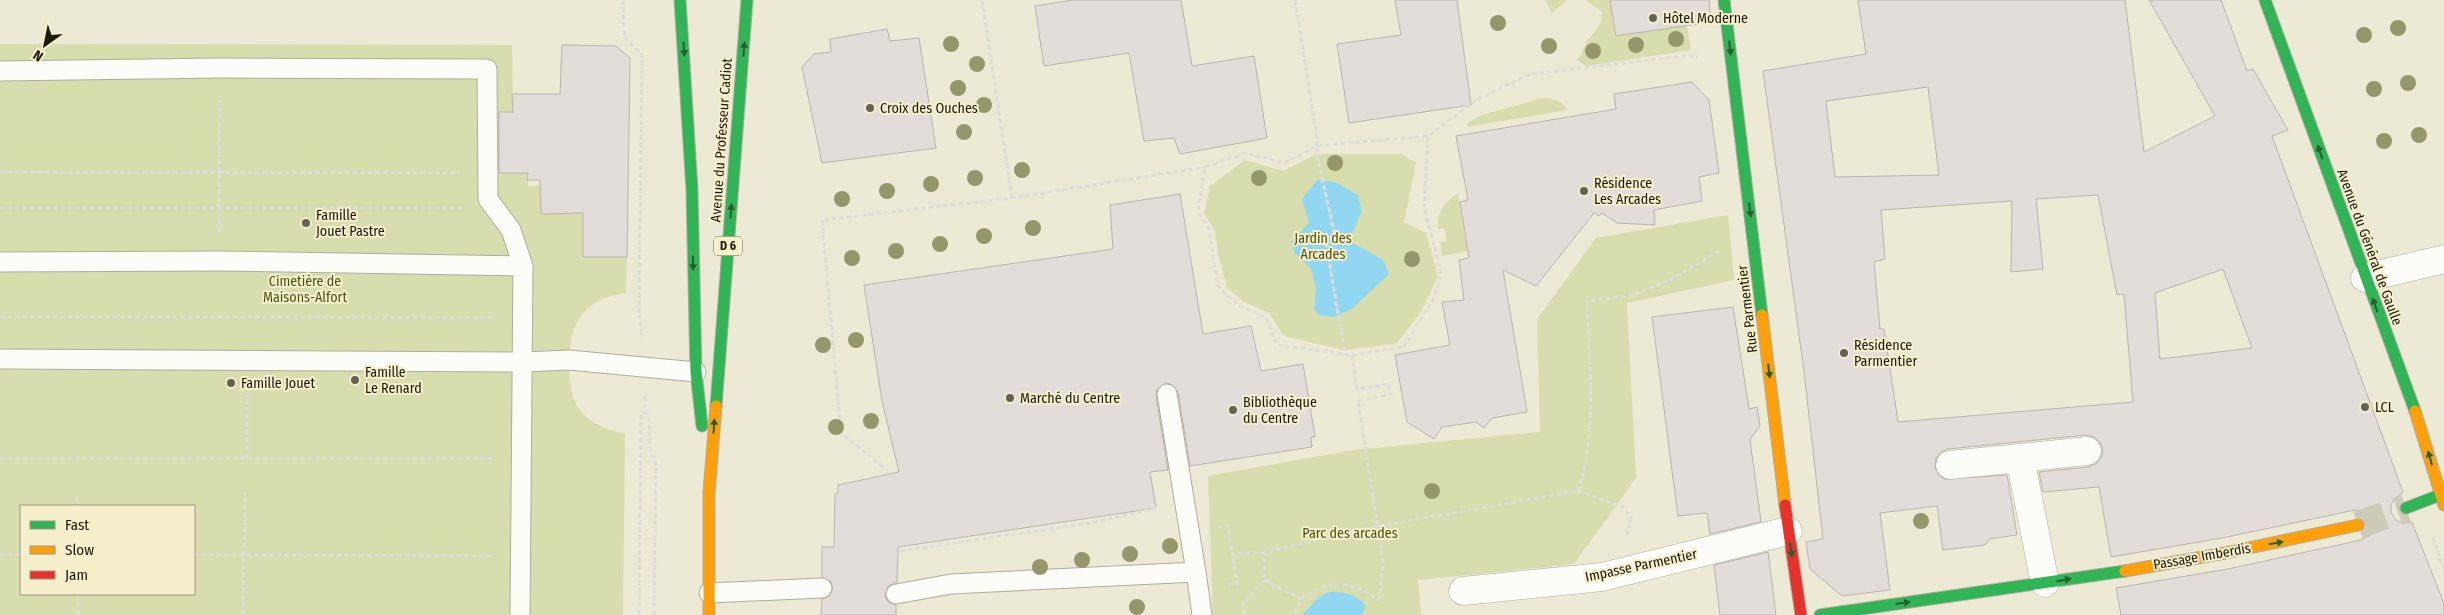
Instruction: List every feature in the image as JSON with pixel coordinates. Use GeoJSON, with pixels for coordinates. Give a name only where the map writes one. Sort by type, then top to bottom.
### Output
{"type":"FeatureCollection","features":[{"type":"Feature","properties":{"kind":"street","name":"Avenue du Professeur Cadiot"},"geometry":{"type":"LineString","coordinates":[[680,0],[692,190],[696,372],[709,492]]}},
{"type":"Feature","properties":{"kind":"street","name":"Avenue du Professeur Cadiot"},"geometry":{"type":"LineString","coordinates":[[709,615],[709,492],[748,0]]}},
{"type":"Feature","properties":{"kind":"street","name":"Rue Parmentier"},"geometry":{"type":"LineString","coordinates":[[1724,0],[1788,531],[1801,615]]}},
{"type":"Feature","properties":{"kind":"street","name":"Avenue du Général de Gaulle"},"geometry":{"type":"LineString","coordinates":[[2265,0],[2418,419],[2442,500]]}},
{"type":"Feature","properties":{"kind":"street"},"geometry":{"type":"LineString","coordinates":[[2365,278],[2444,259]]}},
{"type":"Feature","properties":{"kind":"street"},"geometry":{"type":"LineString","coordinates":[[1950,465],[2087,451]]}},
{"type":"Feature","properties":{"kind":"street"},"geometry":{"type":"LineString","coordinates":[[2020,458],[2044,583]]}},
{"type":"Feature","properties":{"kind":"street"},"geometry":{"type":"LineString","coordinates":[[2406,508],[2442,500]]}},
{"type":"Feature","properties":{"kind":"street","name":"Passage Imberdis"},"geometry":{"type":"LineString","coordinates":[[1820,615],[2044,583],[2292,541],[2358,525]]}},
{"type":"Feature","properties":{"kind":"street","name":"Impasse Parmentier"},"geometry":{"type":"LineString","coordinates":[[1463,591],[1602,576],[1788,531]]}},
{"type":"Feature","properties":{"kind":"lane"},"geometry":{"type":"LineString","coordinates":[[0,72],[220,68],[486,68],[488,199],[511,230],[523,266],[520,615]]}},
{"type":"Feature","properties":{"kind":"lane"},"geometry":{"type":"LineString","coordinates":[[0,262],[218,261],[523,266]]}},
{"type":"Feature","properties":{"kind":"lane"},"geometry":{"type":"LineString","coordinates":[[0,358],[523,362],[569,360],[696,372]]}},
{"type":"Feature","properties":{"kind":"lane"},"geometry":{"type":"LineString","coordinates":[[1167,394],[1202,615]]}},
{"type":"Feature","properties":{"kind":"lane"},"geometry":{"type":"LineString","coordinates":[[896,594],[951,584],[1196,572]]}},
{"type":"Feature","properties":{"kind":"lane"},"geometry":{"type":"LineString","coordinates":[[709,593],[822,588]]}},
{"type":"Feature","properties":{"kind":"path"},"geometry":{"type":"LineString","coordinates":[[623,0],[624,37],[642,55],[639,310]]}},
{"type":"Feature","properties":{"kind":"path"},"geometry":{"type":"LineString","coordinates":[[982,0],[1012,198]]}},
{"type":"Feature","properties":{"kind":"path"},"geometry":{"type":"LineString","coordinates":[[1296,0],[1318,138],[1317,154],[1335,237],[1325,238],[1345,354]]}},
{"type":"Feature","properties":{"kind":"path"},"geometry":{"type":"LineString","coordinates":[[883,467],[841,433],[822,220],[1012,198],[1205,167],[1246,153],[1285,163],[1317,146],[1428,136],[1478,99],[1530,74],[1684,56],[1732,58]]}},
{"type":"Feature","properties":{"kind":"path"},"geometry":{"type":"LineString","coordinates":[[218,261],[220,68]]}},
{"type":"Feature","properties":{"kind":"path"},"geometry":{"type":"LineString","coordinates":[[1205,167],[1198,210],[1208,229],[1218,286],[1238,305],[1266,318],[1277,345],[1352,355],[1404,347],[1435,296],[1442,273],[1424,206],[1428,136]]}},
{"type":"Feature","properties":{"kind":"path"},"geometry":{"type":"LineString","coordinates":[[0,172],[487,173]]}},
{"type":"Feature","properties":{"kind":"path"},"geometry":{"type":"LineString","coordinates":[[0,208],[495,209]]}},
{"type":"Feature","properties":{"kind":"path"},"geometry":{"type":"LineString","coordinates":[[1578,491],[1585,470],[1591,397],[1587,301],[1632,295],[1670,280],[1705,261],[1738,238],[1753,235]]}},
{"type":"Feature","properties":{"kind":"path"},"geometry":{"type":"LineString","coordinates":[[0,317],[523,318]]}},
{"type":"Feature","properties":{"kind":"path"},"geometry":{"type":"LineString","coordinates":[[1294,615],[1300,599],[1316,588],[1342,583],[1365,590],[1379,601],[1383,562],[1358,401],[1391,394],[1389,384],[1357,389],[1352,355]]}},
{"type":"Feature","properties":{"kind":"path"},"geometry":{"type":"LineString","coordinates":[[246,457],[248,359]]}},
{"type":"Feature","properties":{"kind":"path"},"geometry":{"type":"LineString","coordinates":[[639,615],[641,414],[645,412],[649,415],[650,448],[656,463],[654,615]]}},
{"type":"Feature","properties":{"kind":"path"},"geometry":{"type":"LineString","coordinates":[[0,458],[520,458]]}},
{"type":"Feature","properties":{"kind":"path"},"geometry":{"type":"LineString","coordinates":[[1242,553],[1265,552],[1378,526],[1578,491],[1624,507],[1631,518],[1624,552],[1626,570]]}},
{"type":"Feature","properties":{"kind":"path"},"geometry":{"type":"LineString","coordinates":[[243,615],[245,494]]}},
{"type":"Feature","properties":{"kind":"path"},"geometry":{"type":"LineString","coordinates":[[76,497],[77,505]]}},
{"type":"Feature","properties":{"kind":"path"},"geometry":{"type":"LineString","coordinates":[[900,551],[1096,522],[1160,508]]}},
{"type":"Feature","properties":{"kind":"path"},"geometry":{"type":"LineString","coordinates":[[1245,615],[1243,604],[1264,580],[1265,552]]}},
{"type":"Feature","properties":{"kind":"path"},"geometry":{"type":"LineString","coordinates":[[0,554],[20,554]]}},
{"type":"Feature","properties":{"kind":"path"},"geometry":{"type":"LineString","coordinates":[[195,554],[520,556]]}},
{"type":"Feature","properties":{"kind":"path"},"geometry":{"type":"LineString","coordinates":[[1264,580],[1300,599]]}},
{"type":"Feature","properties":{"kind":"path"},"geometry":{"type":"LineString","coordinates":[[78,595],[78,615]]}},
{"type":"Feature","properties":{"kind":"green space"},"geometry":{"type":"Polygon","coordinates":[[[1545,0],[1567,0],[1552,13],[1545,0]]]}},
{"type":"Feature","properties":{"kind":"green space"},"geometry":{"type":"Polygon","coordinates":[[[1586,0],[1610,0],[1616,36],[1687,25],[1691,50],[1586,66],[1577,60],[1600,24],[1602,12],[1586,0]]]}},
{"type":"Feature","properties":{"kind":"green space","name":"Cimetière de Maisons-Alfort"},"geometry":{"type":"Polygon","coordinates":[[[0,44],[512,45],[513,111],[529,127],[528,186],[628,186],[626,293],[598,301],[588,308],[575,327],[569,353],[573,397],[581,412],[601,426],[625,434],[623,615],[0,615],[0,44]]]}},
{"type":"Feature","properties":{"kind":"green space"},"geometry":{"type":"Polygon","coordinates":[[[1543,98],[1557,101],[1568,110],[1467,127],[1468,123],[1479,116],[1543,98]]]}},
{"type":"Feature","properties":{"kind":"green space","name":"Jardin des Arcades"},"geometry":{"type":"Polygon","coordinates":[[[1317,154],[1402,154],[1416,163],[1404,222],[1426,233],[1438,276],[1421,312],[1396,344],[1344,350],[1284,336],[1269,313],[1244,302],[1227,288],[1218,253],[1215,231],[1204,213],[1210,186],[1245,160],[1283,171],[1317,154]]]}},
{"type":"Feature","properties":{"kind":"green space"},"geometry":{"type":"Polygon","coordinates":[[[1458,193],[1468,251],[1442,256],[1440,242],[1447,241],[1444,228],[1438,229],[1440,213],[1445,204],[1458,193]]]}},
{"type":"Feature","properties":{"kind":"green space","name":"Parc des arcades"},"geometry":{"type":"Polygon","coordinates":[[[1728,215],[1734,280],[1627,303],[1636,478],[1574,564],[1418,580],[1421,615],[1213,615],[1208,476],[1353,450],[1540,432],[1537,319],[1596,238],[1728,215]]]}},
{"type":"Feature","properties":{"kind":"water"},"geometry":{"type":"Polygon","coordinates":[[[1317,180],[1335,182],[1358,195],[1362,211],[1349,241],[1383,260],[1389,274],[1352,309],[1334,317],[1318,315],[1314,308],[1316,287],[1311,269],[1295,253],[1291,242],[1309,223],[1302,199],[1317,180]]]}},
{"type":"Feature","properties":{"kind":"water"},"geometry":{"type":"Polygon","coordinates":[[[1330,592],[1345,593],[1359,599],[1366,606],[1362,615],[1302,615],[1320,596],[1330,592]]]}},
{"type":"Feature","properties":{"kind":"building"},"geometry":{"type":"Polygon","coordinates":[[[1073,0],[1181,0],[1192,66],[1254,56],[1267,138],[1180,154],[1174,138],[1144,141],[1129,53],[1044,66],[1035,6],[1073,0]]]}},
{"type":"Feature","properties":{"kind":"building"},"geometry":{"type":"Polygon","coordinates":[[[1395,0],[1457,0],[1471,105],[1349,123],[1337,44],[1401,35],[1395,0]]]}},
{"type":"Feature","properties":{"kind":"building","name":"Hôtel Moderne"},"geometry":{"type":"Polygon","coordinates":[[[1610,0],[1709,0],[1711,22],[1616,36],[1610,0]]]}},
{"type":"Feature","properties":{"kind":"building"},"geometry":{"type":"Polygon","coordinates":[[[1858,0],[2125,0],[2144,152],[2215,116],[2149,0],[2221,0],[2247,71],[2253,69],[2288,130],[2272,136],[2403,492],[2394,499],[2391,505],[2391,513],[2396,520],[2403,523],[2412,522],[2444,604],[2444,615],[2121,615],[2116,588],[2228,569],[2361,540],[2369,536],[2373,530],[2373,522],[2369,514],[2362,510],[2355,510],[2222,538],[2111,557],[2099,487],[2043,492],[2039,472],[2089,467],[2096,464],[2101,458],[2103,450],[2100,442],[2094,437],[2086,435],[1948,449],[1941,452],[1936,458],[1935,467],[1938,474],[1944,479],[2007,475],[2017,535],[1989,539],[1985,545],[1943,550],[1937,506],[1880,513],[1890,590],[1842,596],[1810,569],[1806,542],[1823,539],[1804,371],[1763,71],[1866,54],[1858,0]],[[1928,87],[1826,101],[1835,177],[1939,175],[1928,87]],[[2098,195],[2036,199],[2043,269],[2011,272],[2012,201],[1881,210],[1885,259],[1874,262],[1880,329],[1884,329],[1898,422],[2133,402],[2124,294],[2117,295],[2098,195]],[[2223,269],[2155,293],[2160,359],[2252,348],[2223,269]]]}},
{"type":"Feature","properties":{"kind":"building","name":"Croix des Ouches"},"geometry":{"type":"Polygon","coordinates":[[[887,29],[890,41],[919,38],[936,148],[822,163],[802,67],[814,54],[831,52],[830,39],[887,29]]]}},
{"type":"Feature","properties":{"kind":"building"},"geometry":{"type":"Polygon","coordinates":[[[562,45],[616,46],[630,58],[627,257],[583,257],[583,213],[541,214],[540,180],[527,180],[528,173],[499,173],[499,112],[513,112],[512,94],[560,94],[562,45]]]}},
{"type":"Feature","properties":{"kind":"building","name":"Résidence Les Arcades"},"geometry":{"type":"Polygon","coordinates":[[[1692,82],[1709,100],[1719,173],[1699,177],[1702,201],[1654,210],[1655,225],[1617,223],[1602,213],[1599,216],[1594,213],[1536,286],[1503,270],[1527,412],[1492,418],[1484,428],[1476,422],[1442,427],[1434,439],[1407,422],[1395,355],[1450,345],[1442,302],[1464,300],[1459,260],[1469,258],[1460,202],[1468,200],[1456,136],[1616,109],[1614,94],[1692,82]]]}},
{"type":"Feature","properties":{"kind":"building","name":"Marché du Centre"},"geometry":{"type":"Polygon","coordinates":[[[1180,194],[1203,334],[1251,326],[1261,371],[1303,364],[1315,437],[1311,437],[1312,447],[1190,466],[1178,392],[1171,384],[1165,383],[1157,390],[1156,396],[1168,470],[1150,472],[1156,508],[898,547],[897,582],[888,586],[885,596],[888,602],[896,605],[896,615],[821,615],[822,599],[828,597],[833,588],[831,582],[822,577],[822,547],[834,547],[835,494],[838,493],[838,485],[899,472],[882,401],[864,285],[1113,249],[1110,205],[1180,194]]]}},
{"type":"Feature","properties":{"kind":"building"},"geometry":{"type":"Polygon","coordinates":[[[1733,307],[1749,409],[1757,407],[1760,426],[1750,439],[1761,522],[1710,534],[1707,513],[1678,516],[1652,317],[1733,307]]]}},
{"type":"Feature","properties":{"kind":"building"},"geometry":{"type":"Polygon","coordinates":[[[1768,552],[1776,615],[1720,615],[1714,565],[1768,552]]]}},
{"type":"Feature","properties":{"kind":"tunnel"},"geometry":{"type":"LineString","coordinates":[[2358,525],[2406,508]]}},
{"type":"Feature","properties":{"kind":"traffic: fast"},"geometry":{"type":"LineString","coordinates":[[680,0],[692,190],[696,372],[702,426]]}},
{"type":"Feature","properties":{"kind":"traffic: fast"},"geometry":{"type":"LineString","coordinates":[[716,406],[747,0]]}},
{"type":"Feature","properties":{"kind":"traffic: fast"},"geometry":{"type":"LineString","coordinates":[[1724,0],[1762,315]]}},
{"type":"Feature","properties":{"kind":"traffic: fast"},"geometry":{"type":"LineString","coordinates":[[2265,0],[2415,411]]}},
{"type":"Feature","properties":{"kind":"traffic: fast"},"geometry":{"type":"LineString","coordinates":[[2406,508],[2440,495]]}},
{"type":"Feature","properties":{"kind":"traffic: fast"},"geometry":{"type":"LineString","coordinates":[[1820,615],[2125,571]]}},
{"type":"Feature","properties":{"kind":"traffic: slow"},"geometry":{"type":"LineString","coordinates":[[1762,315],[1785,505]]}},
{"type":"Feature","properties":{"kind":"traffic: slow"},"geometry":{"type":"LineString","coordinates":[[709,615],[709,492],[716,406]]}},
{"type":"Feature","properties":{"kind":"traffic: slow"},"geometry":{"type":"LineString","coordinates":[[2415,411],[2444,505]]}},
{"type":"Feature","properties":{"kind":"traffic: slow"},"geometry":{"type":"LineString","coordinates":[[2125,571],[2225,553],[2358,525]]}},
{"type":"Feature","properties":{"kind":"traffic: jam"},"geometry":{"type":"LineString","coordinates":[[1785,505],[1801,615]]}},
{"type":"Feature","properties":{"kind":"place","name":"Hôtel Moderne"},"geometry":{"type":"Point","coordinates":[1653,18]}},
{"type":"Feature","properties":{"kind":"place","name":"Croix des Ouches"},"geometry":{"type":"Point","coordinates":[870,108]}},
{"type":"Feature","properties":{"kind":"place","name":"Résidence Les Arcades"},"geometry":{"type":"Point","coordinates":[1584,191]}},
{"type":"Feature","properties":{"kind":"place","name":"Famille Jouet Pastre"},"geometry":{"type":"Point","coordinates":[306,223]}},
{"type":"Feature","properties":{"kind":"place","name":"Résidence Parmentier"},"geometry":{"type":"Point","coordinates":[1844,353]}},
{"type":"Feature","properties":{"kind":"place","name":"Famille Le Renard"},"geometry":{"type":"Point","coordinates":[355,380]}},
{"type":"Feature","properties":{"kind":"place","name":"Famille Jouet"},"geometry":{"type":"Point","coordinates":[231,383]}},
{"type":"Feature","properties":{"kind":"place","name":"Marché du Centre"},"geometry":{"type":"Point","coordinates":[1010,398]}},
{"type":"Feature","properties":{"kind":"place","name":"LCL"},"geometry":{"type":"Point","coordinates":[2365,407]}},
{"type":"Feature","properties":{"kind":"place","name":"Bibliothèque du Centre"},"geometry":{"type":"Point","coordinates":[1233,410]}}]}
